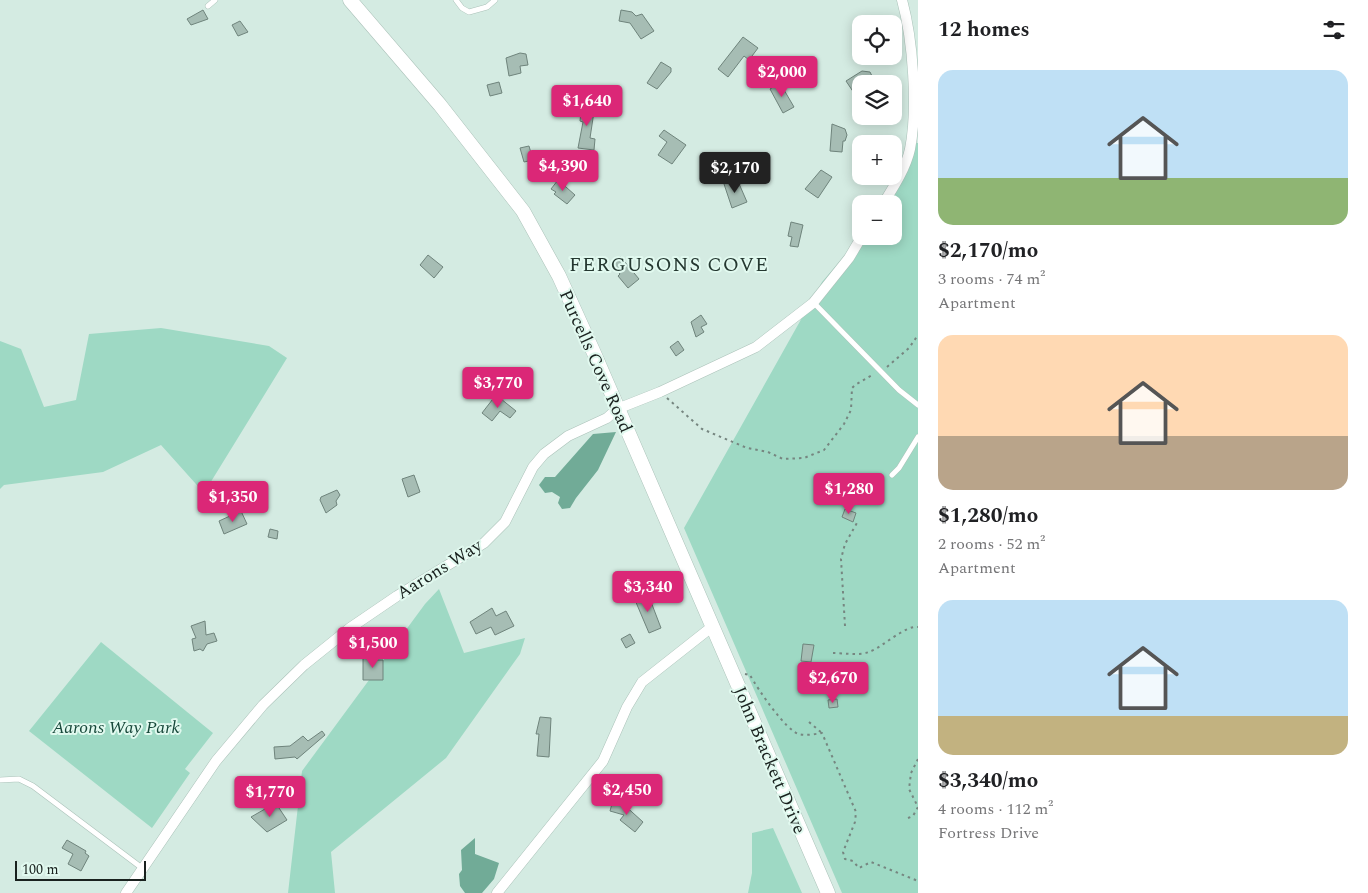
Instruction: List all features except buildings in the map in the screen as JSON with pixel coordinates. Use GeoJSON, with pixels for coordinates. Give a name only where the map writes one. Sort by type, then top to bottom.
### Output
{"type":"FeatureCollection","features":[{"type":"Feature","properties":{"kind":"main road","name":"Purcells Cove Road"},"geometry":{"type":"LineString","coordinates":[[350,0],[440,105],[524,211],[559,276],[713,626]]}},
{"type":"Feature","properties":{"kind":"main road","name":"John Brackett Drive"},"geometry":{"type":"LineString","coordinates":[[713,626],[828,893]]}},
{"type":"Feature","properties":{"kind":"street"},"geometry":{"type":"LineString","coordinates":[[888,195],[915,149],[915,74],[902,0]]}},
{"type":"Feature","properties":{"kind":"street","name":"Aarons Way"},"geometry":{"type":"LineString","coordinates":[[126,893],[227,747],[263,705],[304,665],[366,616],[484,543],[505,522],[533,467],[544,454],[568,436],[607,418],[616,409],[660,392],[756,347],[813,303],[849,258],[857,245]]}},
{"type":"Feature","properties":{"kind":"street"},"geometry":{"type":"LineString","coordinates":[[497,893],[603,761],[627,707],[642,682],[713,626]]}},
{"type":"Feature","properties":{"kind":"lane"},"geometry":{"type":"LineString","coordinates":[[208,6],[215,0]]}},
{"type":"Feature","properties":{"kind":"lane"},"geometry":{"type":"LineString","coordinates":[[456,0],[462,8],[469,12],[480,10],[495,0]]}},
{"type":"Feature","properties":{"kind":"lane"},"geometry":{"type":"LineString","coordinates":[[813,303],[880,371],[918,405]]}},
{"type":"Feature","properties":{"kind":"lane"},"geometry":{"type":"LineString","coordinates":[[892,475],[899,468],[918,437]]}},
{"type":"Feature","properties":{"kind":"lane"},"geometry":{"type":"LineString","coordinates":[[0,780],[19,779],[33,786],[142,868]]}},
{"type":"Feature","properties":{"kind":"path"},"geometry":{"type":"LineString","coordinates":[[660,392],[702,429],[747,448],[768,452],[783,459],[804,458],[824,450],[844,424],[851,410],[852,388],[855,384],[880,371],[902,355],[918,335]]}},
{"type":"Feature","properties":{"kind":"path"},"geometry":{"type":"LineString","coordinates":[[845,626],[841,559],[845,544],[858,521]]}},
{"type":"Feature","properties":{"kind":"path"},"geometry":{"type":"LineString","coordinates":[[833,653],[867,653],[880,648],[908,628],[918,627]]}},
{"type":"Feature","properties":{"kind":"path"},"geometry":{"type":"LineString","coordinates":[[740,674],[750,675],[760,695],[790,728],[798,734],[822,733]]}},
{"type":"Feature","properties":{"kind":"path"},"geometry":{"type":"LineString","coordinates":[[809,722],[822,733],[856,812],[856,822],[843,852],[845,859],[853,861],[859,868],[871,862],[918,881]]}},
{"type":"Feature","properties":{"kind":"path"},"geometry":{"type":"LineString","coordinates":[[908,818],[913,816],[918,807],[909,789],[911,773],[918,759]]}},
{"type":"Feature","properties":{"kind":"green space"},"geometry":{"type":"Polygon","coordinates":[[[912,143],[918,143],[918,893],[842,893],[684,528],[822,282],[852,244],[902,245],[902,195],[886,195],[891,185],[902,185],[902,163],[912,143]]]}},
{"type":"Feature","properties":{"kind":"green space"},"geometry":{"type":"Polygon","coordinates":[[[161,328],[269,346],[287,358],[204,493],[161,445],[103,472],[4,485],[0,489],[0,341],[21,349],[44,407],[76,400],[89,334],[161,328]]]}},
{"type":"Feature","properties":{"kind":"green space"},"geometry":{"type":"Polygon","coordinates":[[[439,589],[464,653],[525,638],[520,654],[446,758],[331,852],[335,893],[288,893],[302,771],[425,604],[439,589]]]}},
{"type":"Feature","properties":{"kind":"green space","name":"Aarons Way Park"},"geometry":{"type":"Polygon","coordinates":[[[101,642],[213,733],[185,769],[190,773],[152,828],[29,731],[101,642]]]}},
{"type":"Feature","properties":{"kind":"green space"},"geometry":{"type":"Polygon","coordinates":[[[773,828],[802,893],[748,893],[752,873],[752,833],[773,828]]]}},
{"type":"Feature","properties":{"kind":"shaded area"},"geometry":{"type":"Polygon","coordinates":[[[616,432],[598,470],[570,508],[562,509],[558,503],[560,497],[552,492],[545,493],[539,485],[545,477],[555,477],[593,434],[616,432]]]}},
{"type":"Feature","properties":{"kind":"shaded area"},"geometry":{"type":"Polygon","coordinates":[[[475,838],[475,854],[499,863],[494,879],[482,893],[465,893],[460,886],[459,874],[462,870],[461,850],[475,838]]]}},
{"type":"Feature","properties":{"kind":"district","name":"FERGUSONS COVE"},"geometry":{"type":"Point","coordinates":[669,264]}}]}
